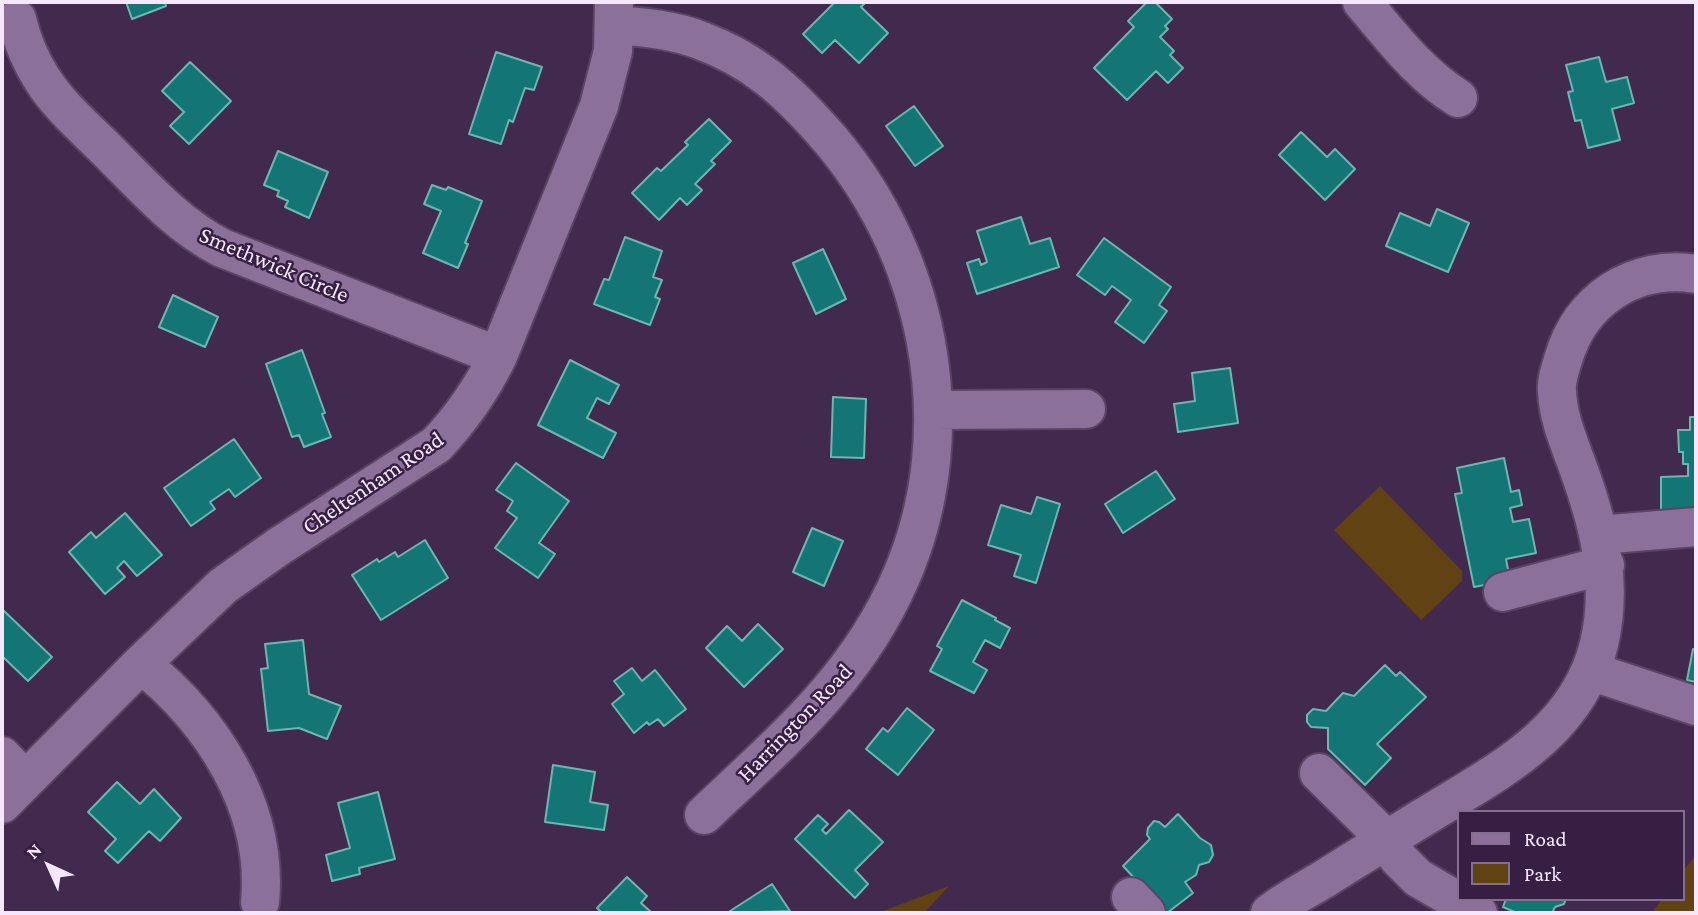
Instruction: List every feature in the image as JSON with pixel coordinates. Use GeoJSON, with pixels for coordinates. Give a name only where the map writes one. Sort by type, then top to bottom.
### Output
{"type":"FeatureCollection","features":[{"type":"Feature","properties":{"kind":"street"},"geometry":{"type":"LineString","coordinates":[[1362,2],[1415,65],[1437,85],[1458,98]]}},
{"type":"Feature","properties":{"kind":"street","name":"Cheltenham Road"},"geometry":{"type":"LineString","coordinates":[[10,780],[141,664],[223,586],[278,547],[436,445],[453,428],[482,388],[498,356],[599,106],[611,67],[614,13]]}},
{"type":"Feature","properties":{"kind":"street","name":"Harrington Road"},"geometry":{"type":"LineString","coordinates":[[614,13],[652,29],[687,36],[712,45],[746,62],[786,91],[842,152],[875,202],[911,280],[925,338],[933,410],[930,471],[921,518],[902,575],[876,628],[842,678],[810,714],[704,815]]}},
{"type":"Feature","properties":{"kind":"street","name":"Smethwick Circle"},"geometry":{"type":"LineString","coordinates":[[18,19],[31,59],[53,95],[186,226],[222,248],[498,356]]}},
{"type":"Feature","properties":{"kind":"street"},"geometry":{"type":"LineString","coordinates":[[1270,913],[1513,762],[1557,723],[1575,699],[1590,671],[1598,646],[1606,589],[1602,550],[1589,498],[1563,425],[1556,390],[1566,350],[1577,325],[1616,288],[1665,272],[1696,274]]}},
{"type":"Feature","properties":{"kind":"street"},"geometry":{"type":"LineString","coordinates":[[933,410],[1086,409]]}},
{"type":"Feature","properties":{"kind":"street"},"geometry":{"type":"LineString","coordinates":[[1503,592],[1602,550],[1696,527]]}},
{"type":"Feature","properties":{"kind":"street"},"geometry":{"type":"LineString","coordinates":[[141,664],[179,698],[196,718],[218,748],[236,780],[254,829],[260,865],[260,902]]}},
{"type":"Feature","properties":{"kind":"street"},"geometry":{"type":"LineString","coordinates":[[1590,671],[1696,706]]}},
{"type":"Feature","properties":{"kind":"street"},"geometry":{"type":"LineString","coordinates":[[1319,773],[1387,840],[1398,858],[1418,878],[1456,900]]}},
{"type":"Feature","properties":{"kind":"street"},"geometry":{"type":"LineString","coordinates":[[1457,901],[1478,913]]}},
{"type":"Feature","properties":{"kind":"green space"},"geometry":{"type":"Polygon","coordinates":[[[1380,486],[1462,571],[1462,581],[1421,620],[1334,530],[1380,486]]]}},
{"type":"Feature","properties":{"kind":"green space"},"geometry":{"type":"Polygon","coordinates":[[[1696,855],[1696,913],[1652,913],[1661,901],[1684,901],[1684,870],[1696,855]]]}},
{"type":"Feature","properties":{"kind":"green space"},"geometry":{"type":"Polygon","coordinates":[[[949,886],[924,913],[878,913],[949,886]]]}},
{"type":"Feature","properties":{"kind":"building"},"geometry":{"type":"Polygon","coordinates":[[[126,2],[165,2],[166,6],[132,19],[126,2]]]}},
{"type":"Feature","properties":{"kind":"building"},"geometry":{"type":"Polygon","coordinates":[[[835,2],[866,2],[861,7],[888,33],[859,63],[835,40],[822,53],[803,34],[835,2]]]}},
{"type":"Feature","properties":{"kind":"building"},"geometry":{"type":"Polygon","coordinates":[[[1147,2],[1155,2],[1172,19],[1165,26],[1168,29],[1160,37],[1174,51],[1170,55],[1183,68],[1168,83],[1156,71],[1127,100],[1094,68],[1134,27],[1128,21],[1147,2]]]}},
{"type":"Feature","properties":{"kind":"building"},"geometry":{"type":"Polygon","coordinates":[[[496,52],[542,67],[534,90],[525,88],[513,122],[509,120],[501,144],[469,134],[496,52]]]}},
{"type":"Feature","properties":{"kind":"building"},"geometry":{"type":"Polygon","coordinates":[[[1599,57],[1606,82],[1627,77],[1634,103],[1612,109],[1620,140],[1588,148],[1581,120],[1575,121],[1568,92],[1573,91],[1566,65],[1599,57]]]}},
{"type":"Feature","properties":{"kind":"building"},"geometry":{"type":"Polygon","coordinates":[[[190,62],[231,101],[189,144],[170,126],[184,112],[162,91],[190,62]]]}},
{"type":"Feature","properties":{"kind":"building"},"geometry":{"type":"Polygon","coordinates":[[[914,106],[943,146],[915,166],[886,126],[914,106]]]}},
{"type":"Feature","properties":{"kind":"building"},"geometry":{"type":"Polygon","coordinates":[[[709,119],[731,141],[711,161],[715,164],[695,184],[702,190],[687,205],[680,198],[659,220],[632,193],[657,168],[661,171],[688,145],[685,142],[709,119]]]}},
{"type":"Feature","properties":{"kind":"building"},"geometry":{"type":"Polygon","coordinates":[[[1301,132],[1327,157],[1335,149],[1355,169],[1325,200],[1279,155],[1301,132]]]}},
{"type":"Feature","properties":{"kind":"building"},"geometry":{"type":"Polygon","coordinates":[[[278,151],[328,172],[309,218],[285,207],[288,201],[277,196],[279,191],[264,185],[278,151]]]}},
{"type":"Feature","properties":{"kind":"building"},"geometry":{"type":"Polygon","coordinates":[[[432,185],[446,190],[448,187],[482,201],[458,268],[423,253],[441,211],[424,204],[432,185]]]}},
{"type":"Feature","properties":{"kind":"building"},"geometry":{"type":"Polygon","coordinates":[[[1437,209],[1469,223],[1448,272],[1386,246],[1400,213],[1430,226],[1437,209]]]}},
{"type":"Feature","properties":{"kind":"building"},"geometry":{"type":"Polygon","coordinates":[[[1021,217],[1030,244],[1050,238],[1059,267],[977,294],[967,263],[979,259],[981,265],[987,262],[977,231],[1021,217]]]}},
{"type":"Feature","properties":{"kind":"building"},"geometry":{"type":"Polygon","coordinates":[[[625,237],[662,251],[653,277],[662,280],[655,297],[660,299],[650,325],[594,304],[604,279],[609,280],[625,237]]]}},
{"type":"Feature","properties":{"kind":"building"},"geometry":{"type":"Polygon","coordinates":[[[1104,238],[1171,287],[1159,305],[1167,311],[1144,343],[1115,322],[1131,300],[1112,286],[1105,295],[1077,275],[1104,238]]]}},
{"type":"Feature","properties":{"kind":"building"},"geometry":{"type":"Polygon","coordinates":[[[823,249],[846,299],[816,314],[793,263],[823,249]]]}},
{"type":"Feature","properties":{"kind":"building"},"geometry":{"type":"Polygon","coordinates":[[[173,295],[218,317],[205,347],[159,327],[173,295]]]}},
{"type":"Feature","properties":{"kind":"building"},"geometry":{"type":"Polygon","coordinates":[[[302,350],[331,437],[304,447],[299,435],[292,437],[266,364],[302,350]]]}},
{"type":"Feature","properties":{"kind":"building"},"geometry":{"type":"Polygon","coordinates":[[[570,360],[619,385],[609,404],[597,398],[587,418],[616,433],[603,458],[538,425],[570,360]]]}},
{"type":"Feature","properties":{"kind":"building"},"geometry":{"type":"Polygon","coordinates":[[[1230,368],[1238,423],[1178,432],[1174,404],[1195,401],[1192,373],[1230,368]]]}},
{"type":"Feature","properties":{"kind":"building"},"geometry":{"type":"Polygon","coordinates":[[[833,397],[866,399],[864,458],[831,457],[833,397]]]}},
{"type":"Feature","properties":{"kind":"building"},"geometry":{"type":"Polygon","coordinates":[[[1690,417],[1696,417],[1696,510],[1661,510],[1661,477],[1688,476],[1688,464],[1683,464],[1683,452],[1679,452],[1678,430],[1690,430],[1690,417]]]}},
{"type":"Feature","properties":{"kind":"building"},"geometry":{"type":"Polygon","coordinates":[[[234,439],[261,478],[235,497],[229,489],[210,502],[215,509],[191,526],[164,488],[234,439]]]}},
{"type":"Feature","properties":{"kind":"building"},"geometry":{"type":"Polygon","coordinates":[[[1504,458],[1511,492],[1519,490],[1522,505],[1510,508],[1513,522],[1529,519],[1536,553],[1506,559],[1510,580],[1474,587],[1455,494],[1462,493],[1457,468],[1504,458]]]}},
{"type":"Feature","properties":{"kind":"building"},"geometry":{"type":"Polygon","coordinates":[[[516,463],[569,501],[539,543],[555,554],[538,578],[495,548],[517,518],[507,511],[513,501],[496,490],[516,463]]]}},
{"type":"Feature","properties":{"kind":"building"},"geometry":{"type":"Polygon","coordinates":[[[1156,471],[1175,499],[1123,533],[1105,504],[1156,471]]]}},
{"type":"Feature","properties":{"kind":"building"},"geometry":{"type":"Polygon","coordinates":[[[1037,497],[1060,504],[1036,583],[1014,576],[1021,555],[988,545],[1001,505],[1031,514],[1037,497]]]}},
{"type":"Feature","properties":{"kind":"building"},"geometry":{"type":"Polygon","coordinates":[[[125,513],[162,555],[137,576],[124,561],[117,568],[125,577],[105,594],[69,552],[91,532],[96,538],[125,513]]]}},
{"type":"Feature","properties":{"kind":"building"},"geometry":{"type":"Polygon","coordinates":[[[812,528],[843,541],[824,586],[793,572],[812,528]]]}},
{"type":"Feature","properties":{"kind":"building"},"geometry":{"type":"Polygon","coordinates":[[[425,540],[448,578],[381,620],[352,575],[377,559],[379,562],[395,552],[398,557],[425,540]]]}},
{"type":"Feature","properties":{"kind":"building"},"geometry":{"type":"Polygon","coordinates":[[[962,600],[1010,628],[1000,648],[985,640],[973,662],[987,670],[974,693],[930,671],[942,649],[937,646],[962,600]]]}},
{"type":"Feature","properties":{"kind":"building"},"geometry":{"type":"Polygon","coordinates":[[[2,609],[52,657],[28,681],[2,656],[2,609]]]}},
{"type":"Feature","properties":{"kind":"building"},"geometry":{"type":"Polygon","coordinates":[[[758,624],[783,649],[744,687],[706,648],[727,626],[742,641],[758,624]]]}},
{"type":"Feature","properties":{"kind":"building"},"geometry":{"type":"Polygon","coordinates":[[[303,640],[309,694],[341,706],[327,739],[299,728],[268,731],[261,669],[268,668],[265,644],[303,640]]]}},
{"type":"Feature","properties":{"kind":"building"},"geometry":{"type":"Polygon","coordinates":[[[1693,649],[1696,649],[1696,682],[1687,680],[1693,649]]]}},
{"type":"Feature","properties":{"kind":"building"},"geometry":{"type":"Polygon","coordinates":[[[1385,665],[1396,676],[1400,672],[1426,697],[1377,744],[1391,758],[1365,785],[1328,749],[1328,728],[1311,727],[1307,722],[1307,715],[1313,709],[1326,711],[1343,693],[1354,696],[1385,665]]]}},
{"type":"Feature","properties":{"kind":"building"},"geometry":{"type":"Polygon","coordinates":[[[632,668],[642,681],[655,670],[686,709],[664,726],[658,719],[649,725],[647,722],[634,733],[612,704],[624,694],[614,681],[632,668]]]}},
{"type":"Feature","properties":{"kind":"building"},"geometry":{"type":"Polygon","coordinates":[[[907,708],[934,730],[898,775],[866,749],[883,728],[888,732],[907,708]]]}},
{"type":"Feature","properties":{"kind":"building"},"geometry":{"type":"Polygon","coordinates":[[[553,765],[595,772],[590,802],[608,805],[604,830],[545,822],[553,765]]]}},
{"type":"Feature","properties":{"kind":"building"},"geometry":{"type":"Polygon","coordinates":[[[117,782],[140,804],[154,789],[181,818],[160,841],[149,831],[118,863],[105,851],[116,839],[88,812],[117,782]]]}},
{"type":"Feature","properties":{"kind":"building"},"geometry":{"type":"Polygon","coordinates":[[[378,792],[395,859],[359,868],[360,874],[332,881],[326,855],[350,848],[338,803],[378,792]]]}},
{"type":"Feature","properties":{"kind":"building"},"geometry":{"type":"Polygon","coordinates":[[[849,810],[883,842],[855,870],[868,884],[855,898],[795,839],[818,815],[828,824],[822,830],[826,834],[849,810]]]}},
{"type":"Feature","properties":{"kind":"building"},"geometry":{"type":"Polygon","coordinates":[[[1178,814],[1200,838],[1211,845],[1213,855],[1209,862],[1199,865],[1196,875],[1185,882],[1193,893],[1167,913],[1123,866],[1150,839],[1147,835],[1148,828],[1154,821],[1165,827],[1178,814]]]}},
{"type":"Feature","properties":{"kind":"building"},"geometry":{"type":"Polygon","coordinates":[[[627,877],[647,896],[641,903],[652,913],[602,913],[597,908],[627,877]]]}},
{"type":"Feature","properties":{"kind":"building"},"geometry":{"type":"Polygon","coordinates":[[[772,884],[790,911],[727,913],[772,884]]]}},
{"type":"Feature","properties":{"kind":"building"},"geometry":{"type":"Polygon","coordinates":[[[1505,901],[1565,901],[1555,907],[1552,913],[1517,913],[1503,907],[1505,901]]]}}]}
